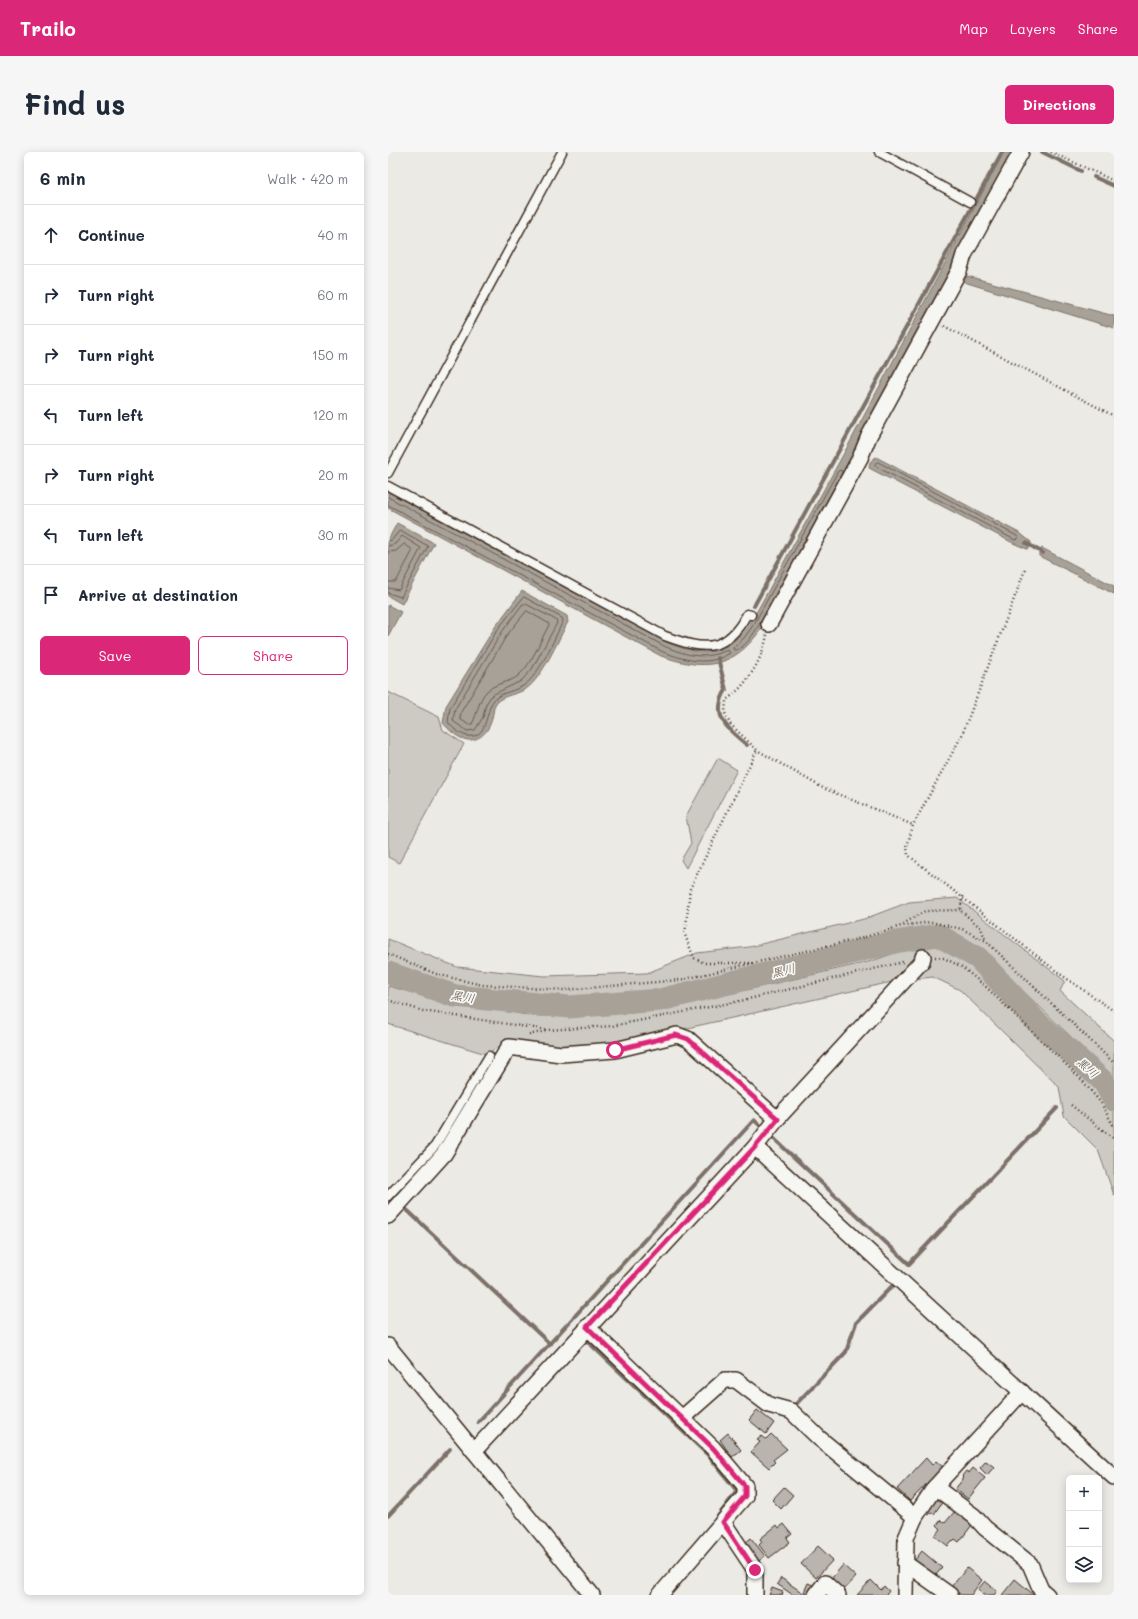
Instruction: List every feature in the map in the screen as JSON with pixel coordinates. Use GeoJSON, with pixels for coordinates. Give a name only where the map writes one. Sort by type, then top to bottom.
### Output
{"type":"FeatureCollection","features":[{"type":"Feature","properties":{"kind":"street"},"geometry":{"type":"LineString","coordinates":[[769,624],[860,458],[869,436],[933,320],[956,276],[964,254],[1021,152]]}},
{"type":"Feature","properties":{"kind":"street"},"geometry":{"type":"LineString","coordinates":[[467,1442],[587,1327],[755,1147],[770,1128],[922,961],[923,956]]}},
{"type":"Feature","properties":{"kind":"street"},"geometry":{"type":"LineString","coordinates":[[388,1216],[444,1154],[509,1047],[569,1053],[615,1050],[676,1035],[688,1039],[770,1128]]}},
{"type":"Feature","properties":{"kind":"street"},"geometry":{"type":"LineString","coordinates":[[755,1147],[1114,1477]]}},
{"type":"Feature","properties":{"kind":"street"},"geometry":{"type":"LineString","coordinates":[[587,1327],[713,1448],[745,1486],[745,1496],[660,1595]]}},
{"type":"Feature","properties":{"kind":"street"},"geometry":{"type":"LineString","coordinates":[[388,1346],[592,1595]]}},
{"type":"Feature","properties":{"kind":"street"},"geometry":{"type":"LineString","coordinates":[[682,1418],[726,1380],[736,1380],[769,1405],[791,1411],[819,1438],[915,1517]]}},
{"type":"Feature","properties":{"kind":"street"},"geometry":{"type":"LineString","coordinates":[[905,1595],[906,1538],[915,1517],[935,1487],[1022,1392]]}},
{"type":"Feature","properties":{"kind":"street"},"geometry":{"type":"LineString","coordinates":[[935,1487],[974,1516],[985,1528],[1030,1564],[1041,1590],[1047,1595]]}},
{"type":"Feature","properties":{"kind":"street"},"geometry":{"type":"LineString","coordinates":[[723,1522],[755,1570],[755,1595]]}},
{"type":"Feature","properties":{"kind":"street"},"geometry":{"type":"LineString","coordinates":[[905,1563],[950,1595]]}},
{"type":"Feature","properties":{"kind":"street"},"geometry":{"type":"LineString","coordinates":[[816,1595],[825,1583],[838,1595]]}},
{"type":"Feature","properties":{"kind":"lane"},"geometry":{"type":"LineString","coordinates":[[388,473],[562,152]]}},
{"type":"Feature","properties":{"kind":"lane"},"geometry":{"type":"LineString","coordinates":[[879,152],[970,202]]}},
{"type":"Feature","properties":{"kind":"lane"},"geometry":{"type":"LineString","coordinates":[[388,486],[665,636],[691,645],[717,645],[730,639],[739,629],[747,614],[751,615]]}},
{"type":"Feature","properties":{"kind":"lane"},"geometry":{"type":"LineString","coordinates":[[388,1196],[435,1146],[489,1056]]}},
{"type":"Feature","properties":{"kind":"path"},"geometry":{"type":"LineString","coordinates":[[1051,152],[1114,181]]}},
{"type":"Feature","properties":{"kind":"path"},"geometry":{"type":"LineString","coordinates":[[933,320],[1114,416]]}},
{"type":"Feature","properties":{"kind":"path"},"geometry":{"type":"LineString","coordinates":[[1024,570],[962,735],[913,825],[907,847],[908,855],[963,896],[1060,974],[1114,1011]]}},
{"type":"Feature","properties":{"kind":"path"},"geometry":{"type":"LineString","coordinates":[[769,624],[765,647],[756,667],[735,694],[726,700],[725,713],[730,724],[757,750],[823,788],[913,825]]}},
{"type":"Feature","properties":{"kind":"path"},"geometry":{"type":"LineString","coordinates":[[754,963],[704,963],[694,958],[685,935],[690,889],[757,750]]}},
{"type":"Feature","properties":{"kind":"path"},"geometry":{"type":"LineString","coordinates":[[960,910],[963,896]]}},
{"type":"Feature","properties":{"kind":"path"},"geometry":{"type":"LineString","coordinates":[[901,926],[925,912],[960,910],[981,928],[986,941]]}},
{"type":"Feature","properties":{"kind":"path"},"geometry":{"type":"LineString","coordinates":[[388,954],[436,974],[482,984],[564,990],[680,980],[862,938],[901,926],[930,922],[962,929],[986,941],[1114,1063]]}},
{"type":"Feature","properties":{"kind":"path"},"geometry":{"type":"LineString","coordinates":[[388,1000],[423,1011],[547,1030],[612,1026],[740,1000],[923,956],[944,958],[962,967],[986,986],[1081,1079],[1101,1103],[1114,1127]]}},
{"type":"Feature","properties":{"kind":"path"},"geometry":{"type":"LineString","coordinates":[[1071,1104],[1114,1139]]}},
{"type":"Feature","properties":{"kind":"shaded area"},"geometry":{"type":"Polygon","coordinates":[[[388,692],[439,717],[443,730],[464,744],[399,863],[388,857],[388,692]]]}},
{"type":"Feature","properties":{"kind":"shaded area"},"geometry":{"type":"Polygon","coordinates":[[[718,758],[737,770],[686,868],[681,860],[691,843],[686,816],[718,758]]]}},
{"type":"Feature","properties":{"kind":"shaded area"},"geometry":{"type":"Polygon","coordinates":[[[957,898],[1065,981],[1060,991],[1114,1041],[1114,1078],[975,945],[943,932],[912,932],[878,943],[685,988],[566,1000],[481,994],[435,985],[388,967],[388,939],[457,967],[544,976],[647,973],[697,953],[749,947],[864,919],[909,902],[957,898]]]}},
{"type":"Feature","properties":{"kind":"shaded area"},"geometry":{"type":"Polygon","coordinates":[[[918,945],[945,946],[970,960],[1100,1085],[1114,1108],[1114,1195],[1098,1150],[1064,1116],[1059,1087],[960,990],[933,977],[896,981],[683,1029],[616,1047],[562,1049],[506,1043],[486,1054],[388,1024],[388,986],[437,1000],[533,1016],[582,1016],[734,993],[872,961],[918,945]]]}},
{"type":"Feature","properties":{"kind":"water"},"geometry":{"type":"Polygon","coordinates":[[[1004,152],[1015,152],[860,448],[762,628],[751,642],[729,659],[705,665],[691,664],[661,656],[388,508],[388,492],[668,643],[693,651],[704,652],[724,648],[733,642],[751,622],[849,444],[1004,152]]]}},
{"type":"Feature","properties":{"kind":"water"},"geometry":{"type":"Polygon","coordinates":[[[967,276],[1114,316],[1114,328],[964,282],[967,276]]]}},
{"type":"Feature","properties":{"kind":"water"},"geometry":{"type":"Polygon","coordinates":[[[876,457],[1021,534],[1031,542],[1031,546],[1027,549],[1013,543],[869,468],[870,462],[876,457]]]}},
{"type":"Feature","properties":{"kind":"water"},"geometry":{"type":"Polygon","coordinates":[[[397,523],[434,543],[402,604],[388,596],[388,540],[397,523]]]}},
{"type":"Feature","properties":{"kind":"water"},"geometry":{"type":"Polygon","coordinates":[[[1042,548],[1114,586],[1114,594],[1039,556],[1039,551],[1042,548]]]}},
{"type":"Feature","properties":{"kind":"water"},"geometry":{"type":"Polygon","coordinates":[[[522,591],[567,616],[568,622],[544,667],[532,683],[526,689],[504,697],[496,703],[491,722],[484,734],[477,739],[472,740],[461,738],[443,723],[446,706],[495,627],[522,591]]]}},
{"type":"Feature","properties":{"kind":"water"},"geometry":{"type":"Polygon","coordinates":[[[388,605],[401,612],[388,636],[388,605]]]}},
{"type":"Feature","properties":{"kind":"building"},"geometry":{"type":"Polygon","coordinates":[[[757,1410],[774,1423],[766,1434],[749,1420],[757,1410]]]}},
{"type":"Feature","properties":{"kind":"building"},"geometry":{"type":"Polygon","coordinates":[[[728,1433],[741,1450],[732,1457],[720,1440],[728,1433]]]}},
{"type":"Feature","properties":{"kind":"building"},"geometry":{"type":"Polygon","coordinates":[[[771,1434],[787,1449],[773,1460],[775,1462],[769,1468],[751,1452],[760,1442],[757,1440],[762,1436],[766,1439],[771,1434]]]}},
{"type":"Feature","properties":{"kind":"building"},"geometry":{"type":"Polygon","coordinates":[[[926,1458],[932,1465],[936,1461],[943,1467],[910,1501],[897,1489],[926,1458]]]}},
{"type":"Feature","properties":{"kind":"building"},"geometry":{"type":"Polygon","coordinates":[[[986,1461],[994,1467],[987,1475],[980,1468],[986,1461]]]}},
{"type":"Feature","properties":{"kind":"building"},"geometry":{"type":"Polygon","coordinates":[[[973,1468],[985,1478],[968,1499],[955,1489],[964,1478],[962,1476],[966,1471],[969,1473],[973,1468]]]}},
{"type":"Feature","properties":{"kind":"building"},"geometry":{"type":"Polygon","coordinates":[[[784,1487],[793,1495],[781,1509],[772,1500],[784,1487]]]}},
{"type":"Feature","properties":{"kind":"building"},"geometry":{"type":"Polygon","coordinates":[[[935,1496],[943,1501],[934,1514],[931,1512],[929,1515],[925,1512],[935,1496]]]}},
{"type":"Feature","properties":{"kind":"building"},"geometry":{"type":"Polygon","coordinates":[[[955,1511],[972,1525],[959,1542],[955,1539],[948,1546],[935,1536],[941,1529],[937,1525],[941,1520],[945,1523],[955,1511]]]}},
{"type":"Feature","properties":{"kind":"building"},"geometry":{"type":"Polygon","coordinates":[[[784,1524],[792,1534],[787,1538],[790,1542],[769,1558],[759,1545],[762,1542],[760,1539],[777,1525],[779,1528],[784,1524]]]}},
{"type":"Feature","properties":{"kind":"building"},"geometry":{"type":"Polygon","coordinates":[[[751,1538],[765,1556],[759,1561],[745,1543],[751,1538]]]}},
{"type":"Feature","properties":{"kind":"building"},"geometry":{"type":"Polygon","coordinates":[[[818,1546],[833,1560],[816,1578],[801,1564],[818,1546]]]}},
{"type":"Feature","properties":{"kind":"building"},"geometry":{"type":"Polygon","coordinates":[[[922,1551],[942,1568],[934,1577],[914,1561],[922,1551]]]}},
{"type":"Feature","properties":{"kind":"building"},"geometry":{"type":"Polygon","coordinates":[[[843,1565],[856,1577],[843,1591],[831,1579],[843,1565]]]}},
{"type":"Feature","properties":{"kind":"building"},"geometry":{"type":"Polygon","coordinates":[[[967,1568],[982,1580],[971,1595],[961,1595],[951,1587],[967,1568]]]}},
{"type":"Feature","properties":{"kind":"building"},"geometry":{"type":"Polygon","coordinates":[[[781,1578],[806,1595],[793,1595],[777,1584],[781,1578]]]}},
{"type":"Feature","properties":{"kind":"building"},"geometry":{"type":"Polygon","coordinates":[[[1015,1579],[1034,1595],[1002,1595],[1015,1579]]]}},
{"type":"Feature","properties":{"kind":"building"},"geometry":{"type":"Polygon","coordinates":[[[871,1580],[881,1590],[884,1586],[889,1591],[886,1595],[857,1595],[871,1580]]]}},
{"type":"Feature","properties":{"kind":"building"},"geometry":{"type":"Polygon","coordinates":[[[985,1581],[997,1591],[994,1595],[984,1595],[978,1589],[985,1581]]]}},
{"type":"Feature","properties":{"kind":"building"},"geometry":{"type":"Polygon","coordinates":[[[808,1583],[815,1586],[811,1595],[804,1592],[808,1583]]]}},
{"type":"Feature","properties":{"kind":"building"},"geometry":{"type":"Polygon","coordinates":[[[772,1588],[783,1592],[782,1595],[769,1595],[772,1588]]]}},
{"type":"Feature","properties":{"kind":"waterway"},"geometry":{"type":"LineString","coordinates":[[754,606],[1002,152]]}},
{"type":"Feature","properties":{"kind":"waterway"},"geometry":{"type":"LineString","coordinates":[[1042,152],[1081,171]]}},
{"type":"Feature","properties":{"kind":"waterway"},"geometry":{"type":"LineString","coordinates":[[1094,177],[1114,186]]}},
{"type":"Feature","properties":{"kind":"waterway"},"geometry":{"type":"LineString","coordinates":[[1026,543],[1043,553]]}},
{"type":"Feature","properties":{"kind":"waterway"},"geometry":{"type":"LineString","coordinates":[[718,658],[726,690],[720,707],[721,715],[723,721],[733,733],[747,745]]}},
{"type":"Feature","properties":{"kind":"waterway","name":"黒川"},"geometry":{"type":"LineString","coordinates":[[388,973],[455,996],[569,1007],[660,1000],[895,942],[938,935],[978,958],[1036,1021],[1104,1082],[1114,1100]]}},
{"type":"Feature","properties":{"kind":"waterway"},"geometry":{"type":"LineString","coordinates":[[770,1135],[909,1264],[1057,1108]]}},
{"type":"Feature","properties":{"kind":"waterway"},"geometry":{"type":"LineString","coordinates":[[478,1422],[754,1120],[765,1130]]}},
{"type":"Feature","properties":{"kind":"waterway"},"geometry":{"type":"LineString","coordinates":[[407,1210],[550,1344]]}},
{"type":"Feature","properties":{"kind":"waterway"},"geometry":{"type":"LineString","coordinates":[[795,1405],[846,1352],[856,1323],[895,1283]]}},
{"type":"Feature","properties":{"kind":"waterway"},"geometry":{"type":"LineString","coordinates":[[585,1339],[708,1455],[737,1491],[716,1519]]}},
{"type":"Feature","properties":{"kind":"waterway"},"geometry":{"type":"LineString","coordinates":[[388,1516],[450,1449]]}},
{"type":"Feature","properties":{"kind":"route"},"geometry":{"type":"LineString","coordinates":[[615,1050],[676,1035],[688,1039],[778,1119],[755,1147],[587,1327],[713,1448],[745,1486],[745,1496],[723,1522],[755,1570]]}}]}
